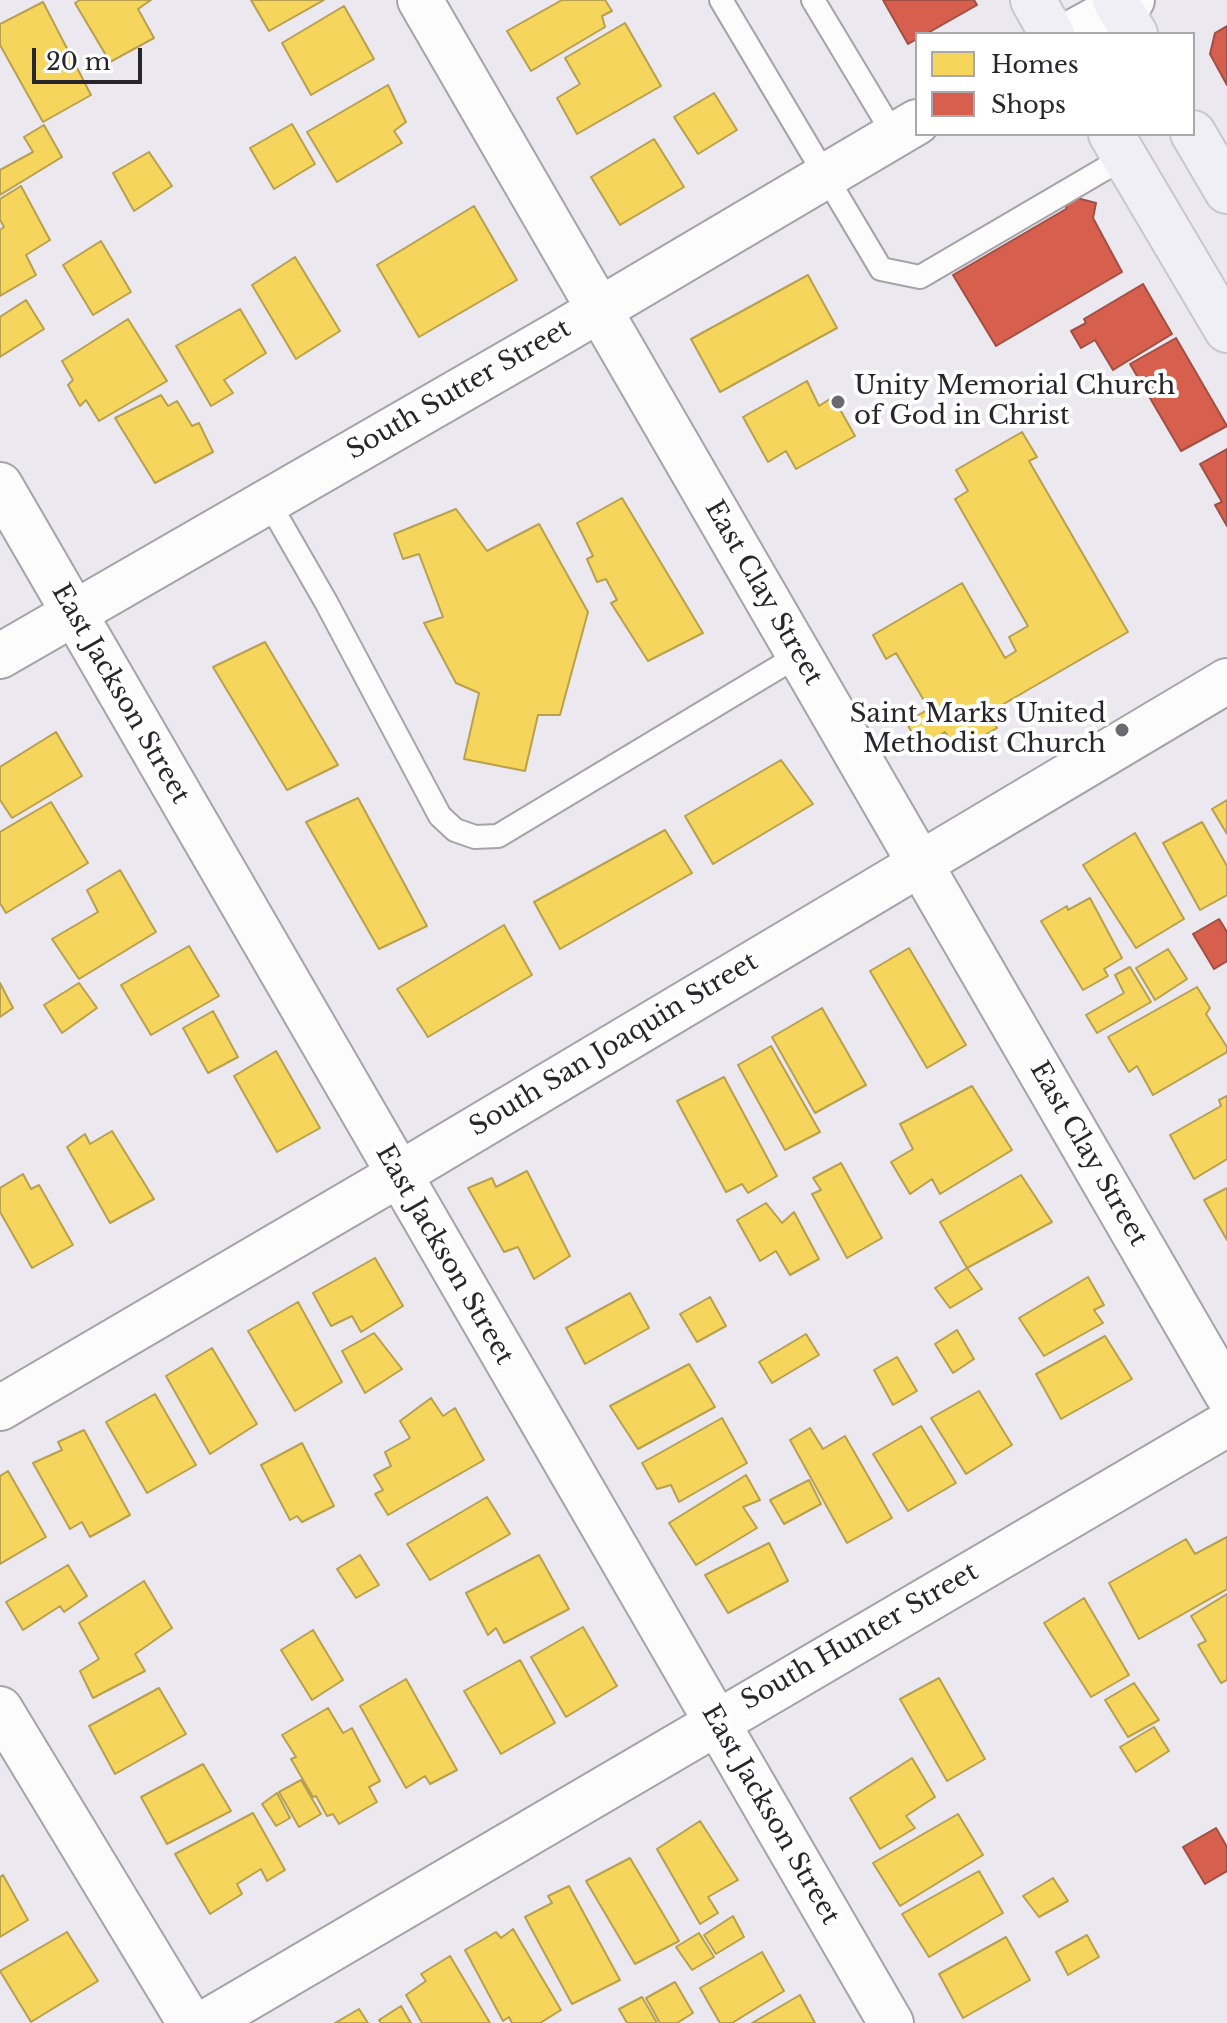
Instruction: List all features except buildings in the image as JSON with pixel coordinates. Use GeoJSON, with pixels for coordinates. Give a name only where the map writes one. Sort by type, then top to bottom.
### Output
{"type":"FeatureCollection","features":[{"type":"Feature","properties":{"kind":"main road"},"geometry":{"type":"LineString","coordinates":[[1033,0],[1051,32]]}},
{"type":"Feature","properties":{"kind":"main road"},"geometry":{"type":"LineString","coordinates":[[1195,136],[1227,191]]}},
{"type":"Feature","properties":{"kind":"main road"},"geometry":{"type":"LineString","coordinates":[[1118,146],[1227,330]]}},
{"type":"Feature","properties":{"kind":"street","name":"East Clay Street"},"geometry":{"type":"LineString","coordinates":[[420,0],[1227,1394]]}},
{"type":"Feature","properties":{"kind":"street"},"geometry":{"type":"LineString","coordinates":[[1075,32],[1125,10]]}},
{"type":"Feature","properties":{"kind":"street","name":"South Sutter Street"},"geometry":{"type":"LineString","coordinates":[[0,656],[906,129]]}},
{"type":"Feature","properties":{"kind":"street","name":"East Jackson Street"},"geometry":{"type":"LineString","coordinates":[[0,485],[891,2023]]}},
{"type":"Feature","properties":{"kind":"street","name":"South San Joaquin Street"},"geometry":{"type":"LineString","coordinates":[[0,1408],[398,1175],[1227,681]]}},
{"type":"Feature","properties":{"kind":"street","name":"South Hunter Street"},"geometry":{"type":"LineString","coordinates":[[205,2023],[1227,1424]]}},
{"type":"Feature","properties":{"kind":"street"},"geometry":{"type":"LineString","coordinates":[[0,1709],[190,2023]]}},
{"type":"Feature","properties":{"kind":"lane"},"geometry":{"type":"LineString","coordinates":[[721,0],[881,269],[920,277],[1118,146]]}},
{"type":"Feature","properties":{"kind":"lane"},"geometry":{"type":"LineString","coordinates":[[813,0],[906,129]]}},
{"type":"Feature","properties":{"kind":"lane"},"geometry":{"type":"LineString","coordinates":[[268,501],[326,602],[440,816],[455,830],[475,837],[498,836],[799,655]]}},
{"type":"Feature","properties":{"kind":"place","name":"Unity Memorial Church of God in Christ"},"geometry":{"type":"Point","coordinates":[838,402]}},
{"type":"Feature","properties":{"kind":"place","name":"Saint Marks United Methodist Church"},"geometry":{"type":"Point","coordinates":[1122,730]}}]}
